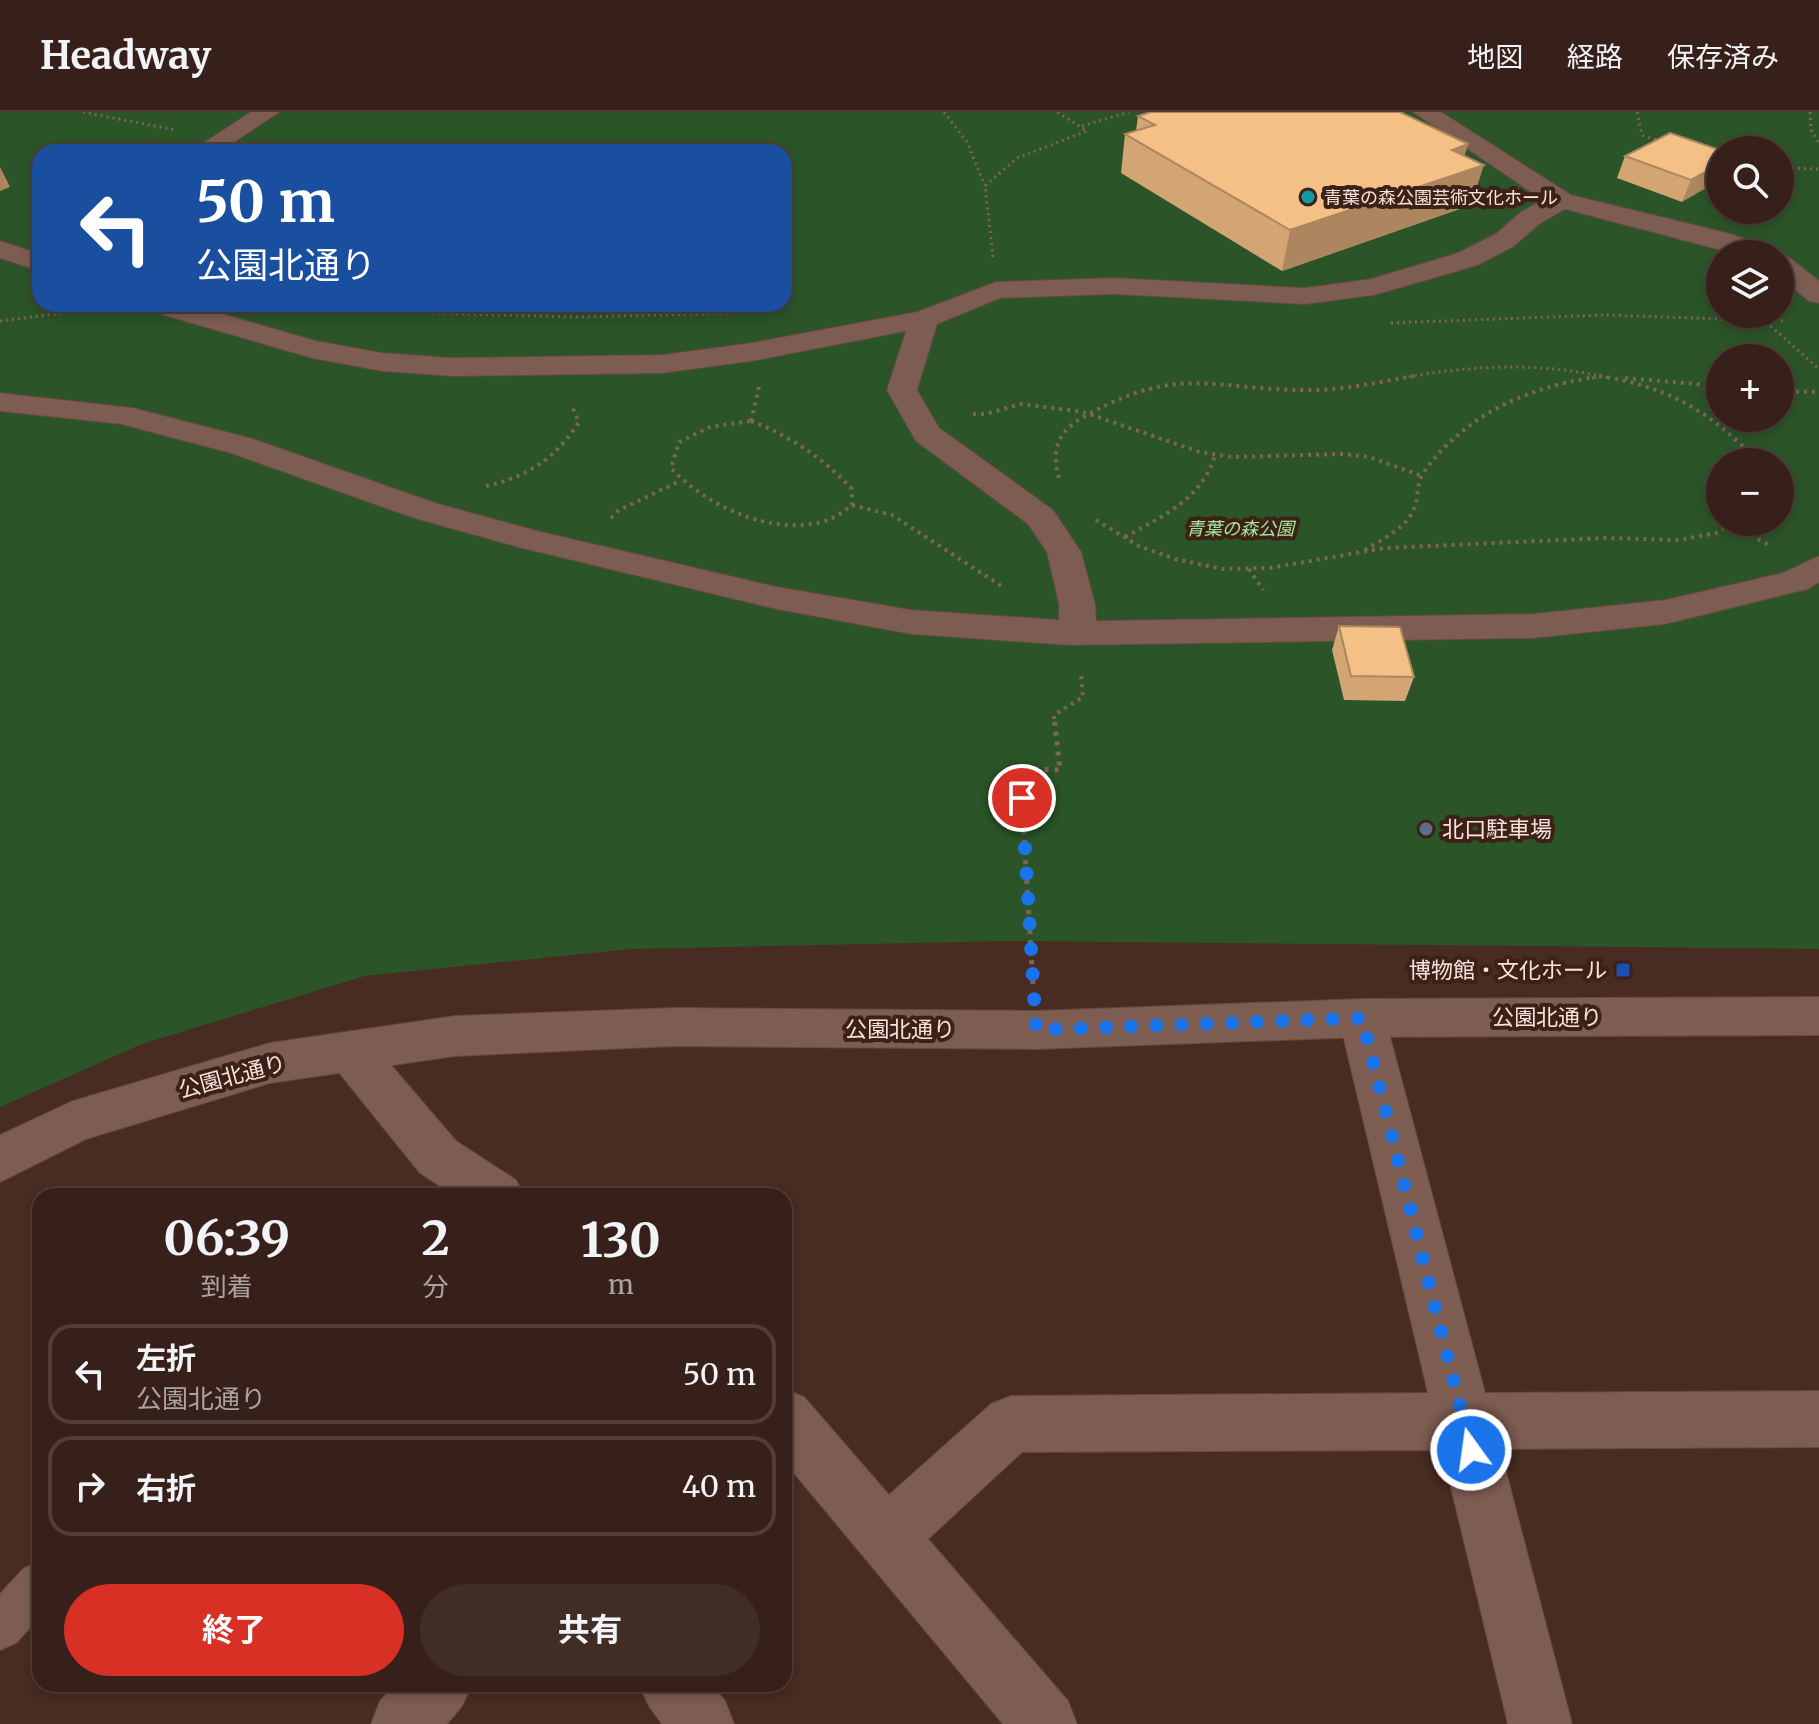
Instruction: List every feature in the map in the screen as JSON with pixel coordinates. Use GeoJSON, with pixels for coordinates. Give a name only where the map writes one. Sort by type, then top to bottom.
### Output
{"type":"FeatureCollection","features":[{"type":"Feature","properties":{"kind":"street"},"geometry":{"type":"LineString","coordinates":[[214,144],[267,112]]}},
{"type":"Feature","properties":{"kind":"street"},"geometry":{"type":"LineString","coordinates":[[1425,112],[1562,200],[1722,240]]}},
{"type":"Feature","properties":{"kind":"street"},"geometry":{"type":"LineString","coordinates":[[185,312],[312,349],[382,362],[452,367],[662,364],[752,352],[924,319],[996,290],[1114,286],[1305,296],[1374,287],[1468,259],[1505,240],[1530,218],[1562,200]]}},
{"type":"Feature","properties":{"kind":"street"},"geometry":{"type":"LineString","coordinates":[[0,249],[32,260]]}},
{"type":"Feature","properties":{"kind":"street"},"geometry":{"type":"LineString","coordinates":[[1794,275],[1814,291]]}},
{"type":"Feature","properties":{"kind":"street"},"geometry":{"type":"LineString","coordinates":[[924,319],[902,390],[927,434],[1041,517],[1064,552],[1077,604],[1074,633]]}},
{"type":"Feature","properties":{"kind":"street"},"geometry":{"type":"LineString","coordinates":[[0,402],[122,415],[242,446],[423,510],[777,598],[911,622],[1074,633],[1533,626],[1665,612],[1795,581],[1819,567]]}},
{"type":"Feature","properties":{"kind":"street","name":"公園北通り"},"geometry":{"type":"LineString","coordinates":[[0,1160],[73,1122],[270,1063],[455,1036],[675,1027],[1036,1030],[1362,1018],[1819,1016]]}},
{"type":"Feature","properties":{"kind":"street"},"geometry":{"type":"LineString","coordinates":[[1362,1018],[1540,1724]]}},
{"type":"Feature","properties":{"kind":"street"},"geometry":{"type":"LineString","coordinates":[[350,1051],[438,1157],[486,1188]]}},
{"type":"Feature","properties":{"kind":"street"},"geometry":{"type":"LineString","coordinates":[[887,1536],[1011,1424],[1819,1419]]}},
{"type":"Feature","properties":{"kind":"street"},"geometry":{"type":"LineString","coordinates":[[792,1426],[1045,1724]]}},
{"type":"Feature","properties":{"kind":"street"},"geometry":{"type":"LineString","coordinates":[[403,1724],[433,1692]]}},
{"type":"Feature","properties":{"kind":"street"},"geometry":{"type":"LineString","coordinates":[[677,1692],[702,1724]]}},
{"type":"Feature","properties":{"kind":"lane"},"geometry":{"type":"LineString","coordinates":[[0,1627],[32,1593]]}},
{"type":"Feature","properties":{"kind":"path"},"geometry":{"type":"LineString","coordinates":[[83,112],[203,144]]}},
{"type":"Feature","properties":{"kind":"path"},"geometry":{"type":"LineString","coordinates":[[944,112],[967,142],[985,186],[996,290]]}},
{"type":"Feature","properties":{"kind":"path"},"geometry":{"type":"LineString","coordinates":[[985,186],[1017,158],[1087,131],[1057,112]]}},
{"type":"Feature","properties":{"kind":"path"},"geometry":{"type":"LineString","coordinates":[[1081,126],[1129,112]]}},
{"type":"Feature","properties":{"kind":"path"},"geometry":{"type":"LineString","coordinates":[[1637,112],[1642,135],[1667,144],[1654,151]]}},
{"type":"Feature","properties":{"kind":"path"},"geometry":{"type":"LineString","coordinates":[[1810,112],[1811,130],[1819,143]]}},
{"type":"Feature","properties":{"kind":"path"},"geometry":{"type":"LineString","coordinates":[[1794,168],[1819,169]]}},
{"type":"Feature","properties":{"kind":"path"},"geometry":{"type":"LineString","coordinates":[[0,321],[59,312]]}},
{"type":"Feature","properties":{"kind":"path"},"geometry":{"type":"LineString","coordinates":[[1773,328],[1819,369]]}},
{"type":"Feature","properties":{"kind":"path"},"geometry":{"type":"LineString","coordinates":[[751,421],[760,384],[752,352]]}},
{"type":"Feature","properties":{"kind":"path"},"geometry":{"type":"LineString","coordinates":[[1063,490],[1056,469],[1054,447],[1066,426],[1144,388],[1200,380],[1325,391],[1383,384],[1422,374],[1482,369],[1706,385]]}},
{"type":"Feature","properties":{"kind":"path"},"geometry":{"type":"LineString","coordinates":[[1362,553],[1402,524],[1415,506],[1415,488],[1422,476],[1457,433],[1494,408],[1580,379],[1606,376],[1635,383],[1707,413],[1734,433],[1746,448]]}},
{"type":"Feature","properties":{"kind":"path"},"geometry":{"type":"LineString","coordinates":[[1794,391],[1819,392]]}},
{"type":"Feature","properties":{"kind":"path"},"geometry":{"type":"LineString","coordinates":[[485,486],[538,469],[567,444],[579,422],[568,399]]}},
{"type":"Feature","properties":{"kind":"path"},"geometry":{"type":"LineString","coordinates":[[916,415],[986,414],[1021,404],[1089,414],[1173,445],[1215,455],[1259,458],[1343,454],[1369,457],[1422,476]]}},
{"type":"Feature","properties":{"kind":"path"},"geometry":{"type":"LineString","coordinates":[[852,505],[852,489],[843,478],[776,430],[751,421],[710,427],[679,442],[671,468],[680,481],[713,502],[780,523],[825,521],[852,505],[892,515],[1074,633],[1083,697],[1054,715],[1060,770],[1020,769],[1036,1030]]}},
{"type":"Feature","properties":{"kind":"path"},"geometry":{"type":"LineString","coordinates":[[1124,537],[1181,505],[1212,471],[1215,455]]}},
{"type":"Feature","properties":{"kind":"path"},"geometry":{"type":"LineString","coordinates":[[590,553],[592,539],[619,510],[680,481]]}},
{"type":"Feature","properties":{"kind":"path"},"geometry":{"type":"LineString","coordinates":[[1092,517],[1124,537],[1175,559],[1223,569],[1270,568],[1385,548],[1606,538],[1680,540],[1706,535]]}},
{"type":"Feature","properties":{"kind":"green space","name":"青葉の森公園"},"geometry":{"type":"Polygon","coordinates":[[[0,112],[1819,112],[1819,949],[1008,941],[632,949],[365,976],[142,1044],[0,1107],[0,112]]]}},
{"type":"Feature","properties":{"kind":"building"},"geometry":{"type":"Polygon","coordinates":[[[1151,112],[1400,112],[1468,144],[1452,150],[1484,165],[1290,230],[1125,134],[1155,125],[1138,116],[1151,112]]]}},
{"type":"Feature","properties":{"kind":"building"},"geometry":{"type":"Polygon","coordinates":[[[1670,133],[1706,145],[1706,172],[1691,180],[1625,156],[1670,133]]]}},
{"type":"Feature","properties":{"kind":"building"},"geometry":{"type":"Polygon","coordinates":[[[1339,626],[1400,627],[1414,677],[1351,676],[1339,626]]]}},
{"type":"Feature","properties":{"kind":"place","name":"青葉の森公園芸術文化ホール"},"geometry":{"type":"Point","coordinates":[1308,197]}},
{"type":"Feature","properties":{"kind":"place","name":"北口駐車場"},"geometry":{"type":"Point","coordinates":[1426,829]}},
{"type":"Feature","properties":{"kind":"place","name":"博物館・文化ホール"},"geometry":{"type":"Point","coordinates":[1623,970]}},
{"type":"Feature","properties":{"kind":"route"},"geometry":{"type":"LineString","coordinates":[[1022,798],[1036,1030],[1362,1018],[1471,1450]]}}]}
